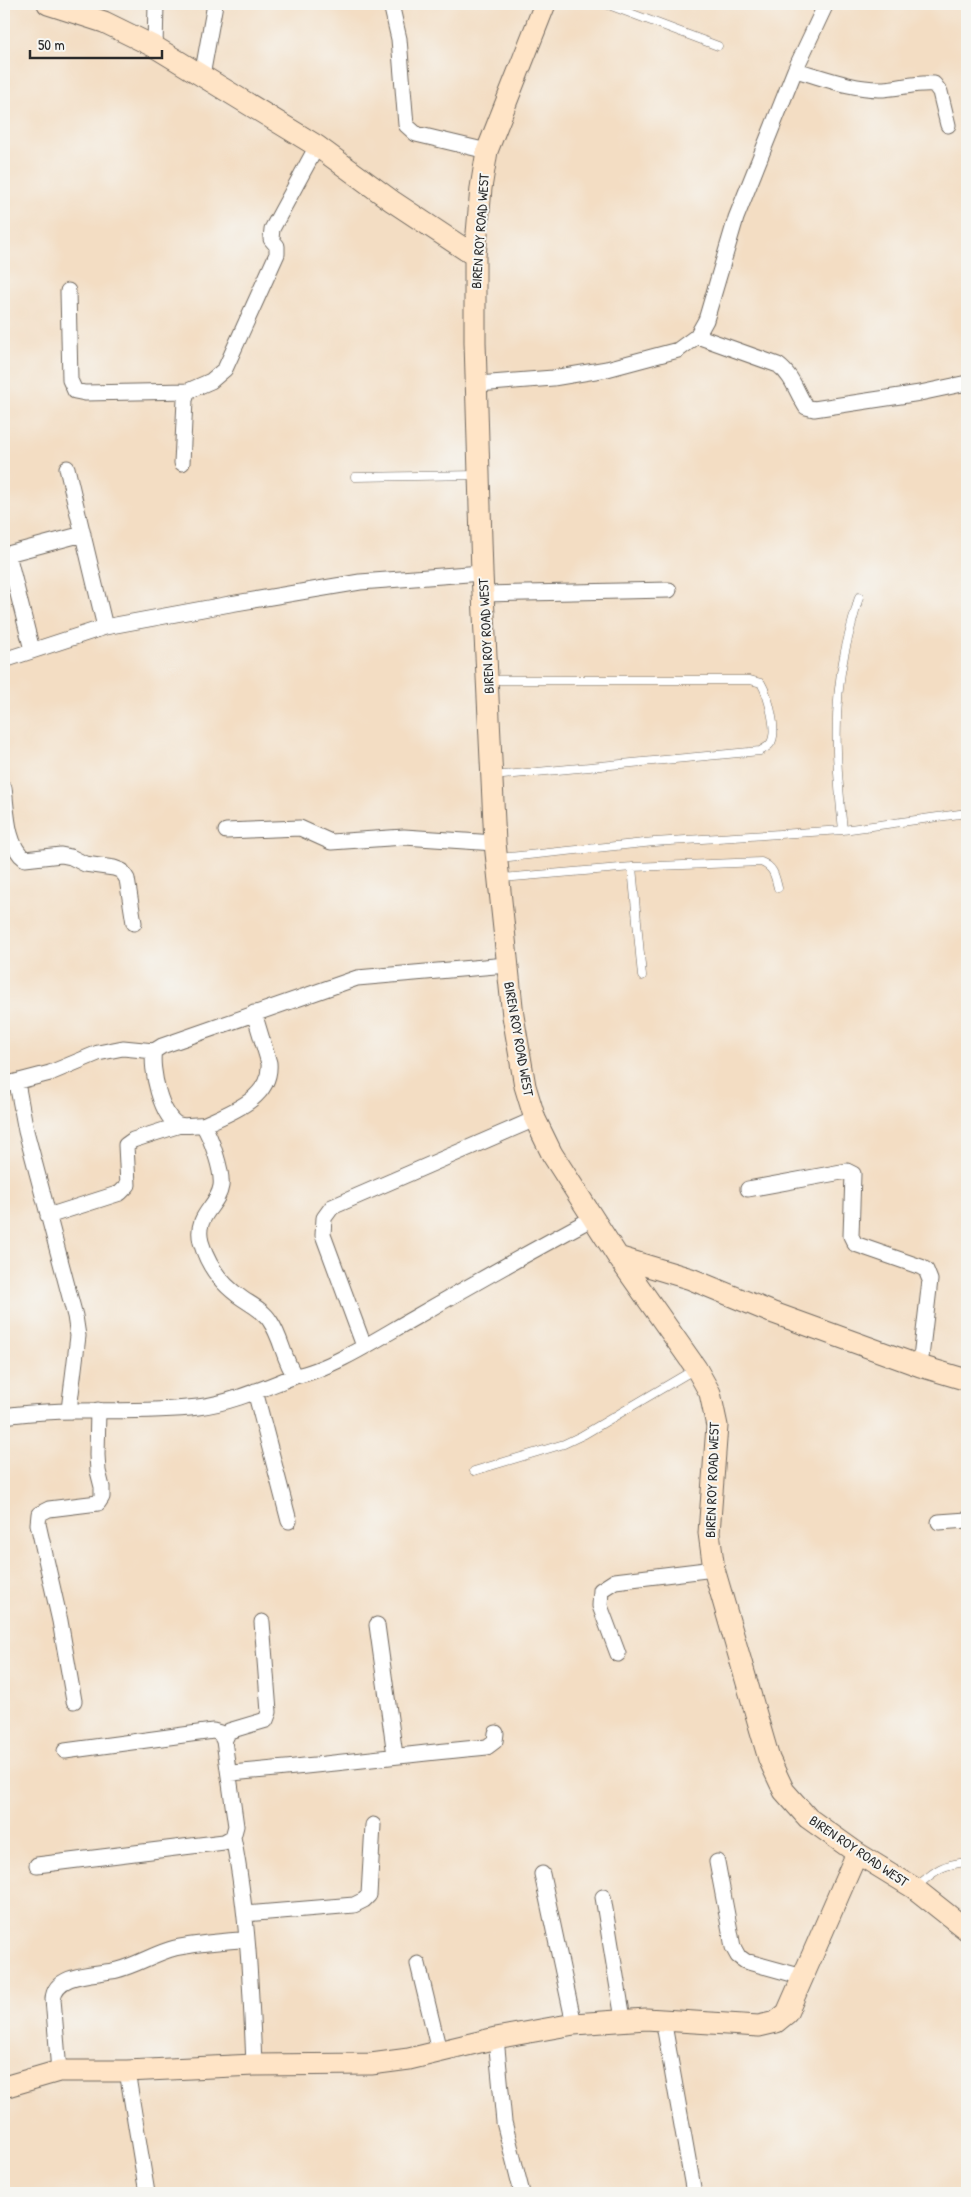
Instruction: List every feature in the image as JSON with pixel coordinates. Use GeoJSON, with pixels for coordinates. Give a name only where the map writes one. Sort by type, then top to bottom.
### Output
{"type":"FeatureCollection","features":[{"type":"Feature","properties":{"kind":"main road"},"geometry":{"type":"LineString","coordinates":[[48,4],[104,22],[155,47],[317,146],[392,201],[475,256]]}},
{"type":"Feature","properties":{"kind":"main road","name":"BIREN ROY ROAD WEST"},"geometry":{"type":"LineString","coordinates":[[545,4],[487,151],[481,188],[475,256],[475,342],[478,384],[483,584],[497,860],[507,965],[526,1086],[535,1119],[552,1154],[618,1257],[696,1368],[710,1393],[717,1426],[709,1533],[714,1569],[769,1759],[784,1791],[808,1818],[857,1853],[914,1888],[967,1930]]}},
{"type":"Feature","properties":{"kind":"main road"},"geometry":{"type":"LineString","coordinates":[[618,1257],[691,1279],[772,1312],[920,1366],[967,1380]]}},
{"type":"Feature","properties":{"kind":"main road"},"geometry":{"type":"LineString","coordinates":[[4,2087],[59,2071],[127,2071],[254,2065],[371,2064],[409,2059],[496,2038],[574,2024],[623,2019],[663,2019],[759,2026],[776,2022],[787,2013],[857,1853]]}},
{"type":"Feature","properties":{"kind":"street"},"geometry":{"type":"LineString","coordinates":[[155,47],[156,4]]}},
{"type":"Feature","properties":{"kind":"street"},"geometry":{"type":"LineString","coordinates":[[202,76],[215,4]]}},
{"type":"Feature","properties":{"kind":"street"},"geometry":{"type":"LineString","coordinates":[[391,4],[399,39],[406,125],[416,134],[487,151]]}},
{"type":"Feature","properties":{"kind":"street"},"geometry":{"type":"LineString","coordinates":[[478,384],[553,378],[607,369],[678,350],[697,336],[706,320],[736,218],[795,70],[826,4]]}},
{"type":"Feature","properties":{"kind":"street"},"geometry":{"type":"LineString","coordinates":[[795,70],[862,87],[880,89],[924,83],[934,84],[940,92],[948,125]]}},
{"type":"Feature","properties":{"kind":"street"},"geometry":{"type":"LineString","coordinates":[[68,291],[70,380],[75,391],[85,393],[188,392],[211,381],[225,369],[277,254],[277,246],[271,240],[272,229],[317,146]]}},
{"type":"Feature","properties":{"kind":"street"},"geometry":{"type":"LineString","coordinates":[[697,336],[778,365],[793,380],[806,407],[814,409],[920,393],[967,383]]}},
{"type":"Feature","properties":{"kind":"street"},"geometry":{"type":"LineString","coordinates":[[182,463],[184,400],[188,392]]}},
{"type":"Feature","properties":{"kind":"street"},"geometry":{"type":"LineString","coordinates":[[67,468],[106,627]]}},
{"type":"Feature","properties":{"kind":"street"},"geometry":{"type":"LineString","coordinates":[[32,650],[6,555],[83,534]]}},
{"type":"Feature","properties":{"kind":"street"},"geometry":{"type":"LineString","coordinates":[[4,660],[106,627],[360,582],[669,590]]}},
{"type":"Feature","properties":{"kind":"street"},"geometry":{"type":"LineString","coordinates":[[4,788],[12,842],[17,853],[25,859],[61,855],[71,857],[85,864],[122,871],[127,880],[134,923]]}},
{"type":"Feature","properties":{"kind":"street"},"geometry":{"type":"LineString","coordinates":[[226,831],[300,828],[331,842],[404,837],[497,860]]}},
{"type":"Feature","properties":{"kind":"street"},"geometry":{"type":"LineString","coordinates":[[69,1410],[78,1336],[75,1316],[26,1131],[11,1084],[50,1073],[98,1053],[123,1048],[154,1051],[162,1046],[358,978],[507,965]]}},
{"type":"Feature","properties":{"kind":"street"},"geometry":{"type":"LineString","coordinates":[[48,1216],[120,1192],[128,1185],[126,1146],[133,1140],[180,1125],[203,1125],[244,1105],[256,1096],[270,1071],[254,1014]]}},
{"type":"Feature","properties":{"kind":"street"},"geometry":{"type":"LineString","coordinates":[[154,1051],[152,1058],[154,1076],[165,1110],[172,1120],[180,1125]]}},
{"type":"Feature","properties":{"kind":"street"},"geometry":{"type":"LineString","coordinates":[[364,1346],[323,1235],[324,1218],[332,1207],[535,1119]]}},
{"type":"Feature","properties":{"kind":"street"},"geometry":{"type":"LineString","coordinates":[[203,1125],[209,1133],[220,1175],[221,1187],[204,1215],[200,1228],[201,1241],[213,1270],[223,1283],[270,1320],[288,1366],[295,1376]]}},
{"type":"Feature","properties":{"kind":"street"},"geometry":{"type":"LineString","coordinates":[[748,1189],[847,1171],[853,1174],[851,1236],[855,1244],[921,1268],[928,1274],[930,1280],[920,1366]]}},
{"type":"Feature","properties":{"kind":"street"},"geometry":{"type":"LineString","coordinates":[[4,1416],[69,1410],[166,1410],[199,1407],[228,1401],[295,1376],[307,1374],[364,1346],[593,1218]]}},
{"type":"Feature","properties":{"kind":"street"},"geometry":{"type":"LineString","coordinates":[[255,1391],[289,1521]]}},
{"type":"Feature","properties":{"kind":"street"},"geometry":{"type":"LineString","coordinates":[[74,1701],[60,1622],[38,1524],[39,1514],[49,1510],[98,1503],[102,1497],[97,1455],[98,1410]]}},
{"type":"Feature","properties":{"kind":"street"},"geometry":{"type":"LineString","coordinates":[[939,1522],[967,1520]]}},
{"type":"Feature","properties":{"kind":"street"},"geometry":{"type":"LineString","coordinates":[[618,1654],[600,1606],[601,1590],[615,1582],[714,1569]]}},
{"type":"Feature","properties":{"kind":"street"},"geometry":{"type":"LineString","coordinates":[[224,1741],[229,1731],[266,1720],[269,1712],[262,1622]]}},
{"type":"Feature","properties":{"kind":"street"},"geometry":{"type":"LineString","coordinates":[[377,1625],[395,1755]]}},
{"type":"Feature","properties":{"kind":"street"},"geometry":{"type":"LineString","coordinates":[[64,1751],[213,1731],[220,1732],[224,1741],[230,1773],[236,1826],[233,1837],[245,1914],[254,2065]]}},
{"type":"Feature","properties":{"kind":"street"},"geometry":{"type":"LineString","coordinates":[[230,1773],[307,1767],[395,1755],[487,1747],[495,1741],[496,1733]]}},
{"type":"Feature","properties":{"kind":"street"},"geometry":{"type":"LineString","coordinates":[[245,1914],[354,1905],[364,1900],[369,1895],[373,1825]]}},
{"type":"Feature","properties":{"kind":"street"},"geometry":{"type":"LineString","coordinates":[[37,1865],[224,1842],[233,1837]]}},
{"type":"Feature","properties":{"kind":"street"},"geometry":{"type":"LineString","coordinates":[[716,1862],[733,1947],[738,1956],[745,1961],[803,1977]]}},
{"type":"Feature","properties":{"kind":"street"},"geometry":{"type":"LineString","coordinates":[[542,1874],[574,2024]]}},
{"type":"Feature","properties":{"kind":"street"},"geometry":{"type":"LineString","coordinates":[[603,1897],[623,2019]]}},
{"type":"Feature","properties":{"kind":"street"},"geometry":{"type":"LineString","coordinates":[[59,2071],[53,2000],[54,1990],[58,1986],[76,1977],[116,1970],[174,1948],[247,1939]]}},
{"type":"Feature","properties":{"kind":"street"},"geometry":{"type":"LineString","coordinates":[[418,1964],[440,2051]]}},
{"type":"Feature","properties":{"kind":"street"},"geometry":{"type":"LineString","coordinates":[[663,2019],[694,2193]]}},
{"type":"Feature","properties":{"kind":"street"},"geometry":{"type":"LineString","coordinates":[[496,2038],[504,2122],[522,2193]]}},
{"type":"Feature","properties":{"kind":"street"},"geometry":{"type":"LineString","coordinates":[[127,2071],[147,2193]]}},
{"type":"Feature","properties":{"kind":"lane"},"geometry":{"type":"LineString","coordinates":[[606,4],[718,46]]}},
{"type":"Feature","properties":{"kind":"lane"},"geometry":{"type":"LineString","coordinates":[[355,478],[481,475]]}},
{"type":"Feature","properties":{"kind":"lane"},"geometry":{"type":"LineString","coordinates":[[843,830],[837,755],[840,685],[843,657],[859,596]]}},
{"type":"Feature","properties":{"kind":"lane"},"geometry":{"type":"LineString","coordinates":[[488,680],[750,680],[761,683],[768,695],[774,734],[770,745],[760,751],[493,776]]}},
{"type":"Feature","properties":{"kind":"lane"},"geometry":{"type":"LineString","coordinates":[[497,860],[654,842],[843,830],[967,813]]}},
{"type":"Feature","properties":{"kind":"lane"},"geometry":{"type":"LineString","coordinates":[[497,860],[632,866],[761,862],[769,865],[774,872],[778,888]]}},
{"type":"Feature","properties":{"kind":"lane"},"geometry":{"type":"LineString","coordinates":[[632,866],[642,976]]}},
{"type":"Feature","properties":{"kind":"lane"},"geometry":{"type":"LineString","coordinates":[[474,1471],[564,1444],[583,1435],[696,1368]]}},
{"type":"Feature","properties":{"kind":"lane"},"geometry":{"type":"LineString","coordinates":[[914,1888],[938,1868],[948,1864],[967,1862]]}}]}
